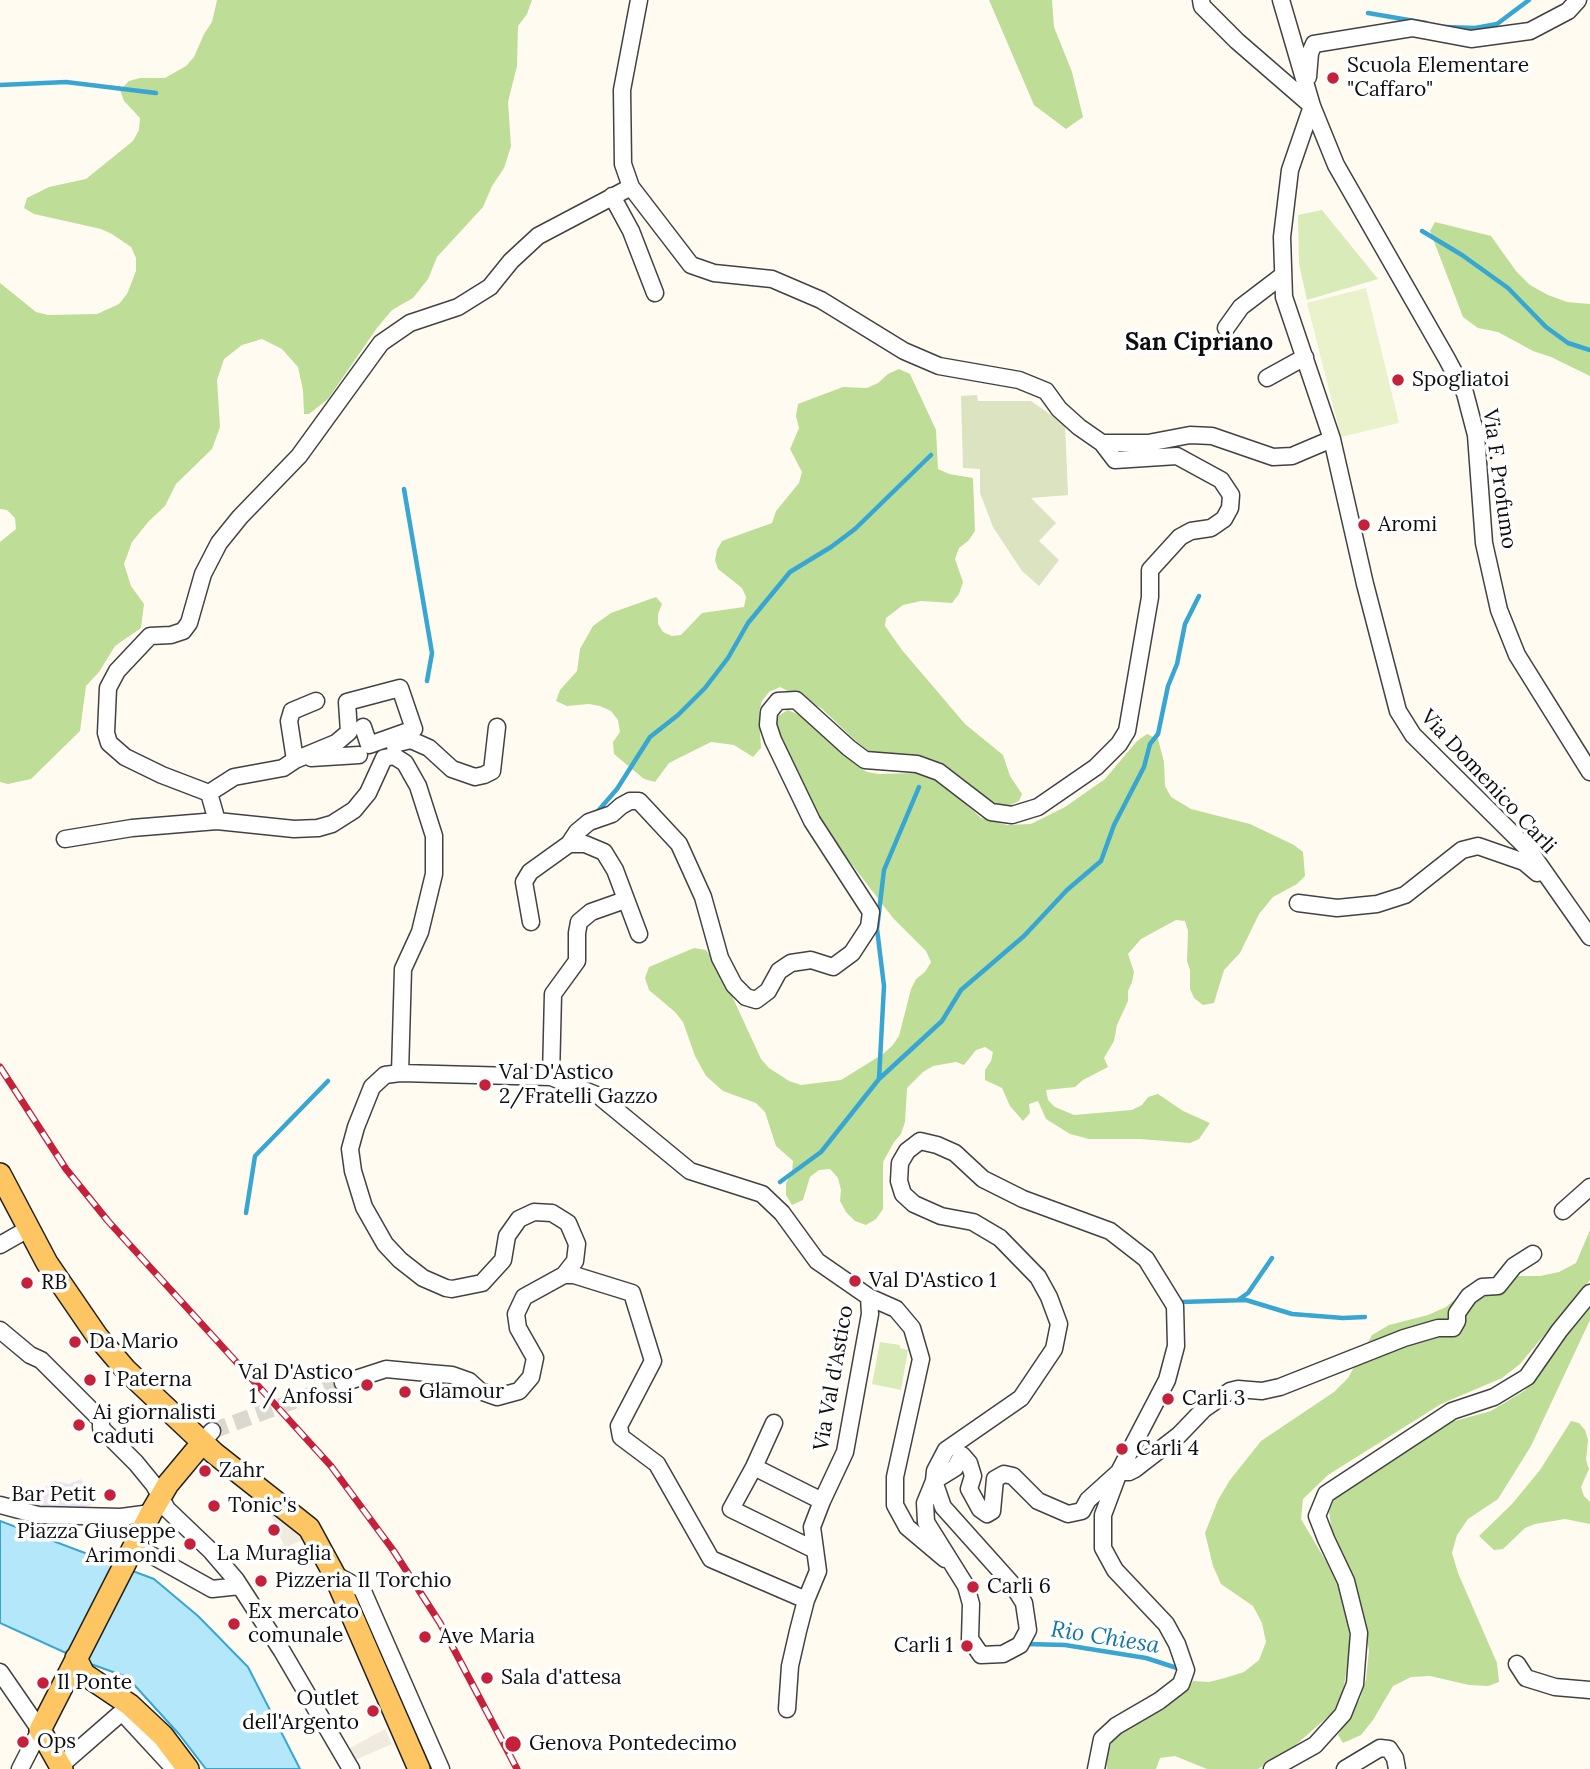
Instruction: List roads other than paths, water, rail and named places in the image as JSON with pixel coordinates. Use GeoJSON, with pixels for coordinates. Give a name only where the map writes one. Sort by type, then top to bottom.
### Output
{"type":"FeatureCollection","features":[{"type":"Feature","properties":{"kind":"main road"},"geometry":{"type":"LineString","coordinates":[[0,1174],[47,1263],[97,1336],[126,1370],[208,1437],[309,1528],[334,1574],[419,1769]]}},
{"type":"Feature","properties":{"kind":"main road"},"geometry":{"type":"LineString","coordinates":[[61,1768],[40,1730],[59,1690],[80,1666],[123,1568],[159,1498],[208,1437]]}},
{"type":"Feature","properties":{"kind":"main road"},"geometry":{"type":"LineString","coordinates":[[80,1666],[131,1704],[163,1736],[188,1768]]}},
{"type":"Feature","properties":{"kind":"street"},"geometry":{"type":"LineString","coordinates":[[531,922],[524,882],[530,872],[569,844],[577,832],[589,822],[612,814],[631,801],[639,801],[679,844],[703,897],[720,958],[734,985],[746,997],[757,1000],[768,991],[779,971],[791,963],[811,960],[833,967],[852,953],[869,927],[871,912],[812,821],[773,740],[768,725],[769,712],[778,701],[796,700],[865,760],[917,764],[939,772],[991,812],[1012,815],[1038,807],[1096,767],[1119,744],[1127,731],[1150,597],[1150,570],[1180,537],[1191,531],[1211,528],[1224,519],[1230,508],[1230,495],[1221,480],[1177,456],[1115,460],[1102,443],[1059,409],[1046,391],[1019,380],[939,366],[904,351],[821,300],[772,279],[714,273],[691,265],[631,187],[623,164],[622,90],[639,0]]}},
{"type":"Feature","properties":{"kind":"street"},"geometry":{"type":"LineString","coordinates":[[1201,0],[1202,6],[1237,41],[1315,113]]}},
{"type":"Feature","properties":{"kind":"street","name":"Via F. Profumo"},"geometry":{"type":"LineString","coordinates":[[1281,0],[1315,113],[1336,165],[1465,393],[1476,435],[1484,543],[1499,610],[1517,654],[1590,772]]}},
{"type":"Feature","properties":{"kind":"street"},"geometry":{"type":"LineString","coordinates":[[1287,17],[1289,0]]}},
{"type":"Feature","properties":{"kind":"street"},"geometry":{"type":"LineString","coordinates":[[1307,86],[1310,53],[1314,44],[1412,28],[1471,39],[1530,31],[1568,11],[1578,0]]}},
{"type":"Feature","properties":{"kind":"street","name":"Via Domenico Carli"},"geometry":{"type":"LineString","coordinates":[[1315,113],[1290,170],[1282,237],[1284,297],[1332,439],[1365,584],[1398,711],[1405,725],[1435,759],[1529,850],[1590,937]]}},
{"type":"Feature","properties":{"kind":"street"},"geometry":{"type":"LineString","coordinates":[[209,793],[125,757],[109,743],[106,733],[108,688],[117,671],[150,636],[171,635],[183,631],[189,623],[203,575],[219,542],[299,456],[381,343],[410,323],[458,307],[490,287],[511,261],[538,236],[631,187]]}},
{"type":"Feature","properties":{"kind":"street"},"geometry":{"type":"LineString","coordinates":[[612,197],[631,231],[655,293]]}},
{"type":"Feature","properties":{"kind":"street"},"geometry":{"type":"LineString","coordinates":[[1226,328],[1241,307],[1283,275]]}},
{"type":"Feature","properties":{"kind":"street"},"geometry":{"type":"LineString","coordinates":[[1267,378],[1305,358]]}},
{"type":"Feature","properties":{"kind":"street"},"geometry":{"type":"LineString","coordinates":[[1042,407],[1059,409]]}},
{"type":"Feature","properties":{"kind":"street"},"geometry":{"type":"LineString","coordinates":[[1102,443],[1148,443],[1190,435],[1212,436],[1273,457],[1292,456],[1332,439]]}},
{"type":"Feature","properties":{"kind":"street"},"geometry":{"type":"LineString","coordinates":[[209,793],[234,777],[283,768],[335,743],[349,732],[346,702],[400,688],[414,729],[369,745],[363,727]]}},
{"type":"Feature","properties":{"kind":"street"},"geometry":{"type":"LineString","coordinates":[[295,760],[289,721],[292,711],[316,701]]}},
{"type":"Feature","properties":{"kind":"street"},"geometry":{"type":"LineString","coordinates":[[372,782],[373,755],[394,744],[411,740],[429,748],[452,769],[475,776],[484,775],[492,771],[497,727]]}},
{"type":"Feature","properties":{"kind":"street"},"geometry":{"type":"LineString","coordinates":[[295,760],[359,755]]}},
{"type":"Feature","properties":{"kind":"street"},"geometry":{"type":"LineString","coordinates":[[65,839],[132,828],[217,821],[278,829],[318,828],[332,824],[354,810],[368,793],[384,758],[394,756],[405,763],[418,786],[434,836],[434,874],[421,932],[403,969],[389,1073],[372,1087],[350,1149],[353,1171],[364,1207],[386,1244],[400,1260],[423,1278],[452,1289],[482,1283],[503,1260],[507,1236],[519,1219],[534,1212],[552,1213],[568,1223],[577,1244],[575,1261],[564,1275],[524,1297],[516,1314],[518,1328],[534,1358],[531,1377],[519,1391],[497,1397],[452,1375],[386,1369],[343,1383]]}},
{"type":"Feature","properties":{"kind":"street"},"geometry":{"type":"LineString","coordinates":[[209,793],[217,821]]}},
{"type":"Feature","properties":{"kind":"street"},"geometry":{"type":"LineString","coordinates":[[569,844],[585,844],[604,852],[615,870],[639,934]]}},
{"type":"Feature","properties":{"kind":"street"},"geometry":{"type":"LineString","coordinates":[[1298,903],[1337,908],[1377,904],[1405,895],[1462,850],[1478,846],[1524,862],[1555,889]]}},
{"type":"Feature","properties":{"kind":"street"},"geometry":{"type":"LineString","coordinates":[[551,1077],[553,994],[578,961],[579,922],[591,912],[625,900]]}},
{"type":"Feature","properties":{"kind":"street","name":"Via Val d'Astico"},"geometry":{"type":"LineString","coordinates":[[389,1073],[551,1077],[599,1096],[690,1171],[762,1194],[782,1213],[817,1261],[869,1297],[896,1309],[912,1328],[921,1359],[895,1477],[895,1505],[907,1527],[954,1566]]}},
{"type":"Feature","properties":{"kind":"street"},"geometry":{"type":"LineString","coordinates":[[934,1481],[943,1507],[1012,1584],[1024,1604],[1028,1630],[1020,1645],[1003,1654],[981,1655],[970,1639],[971,1604],[966,1586],[926,1522],[925,1503],[935,1471],[946,1450],[1021,1398],[1054,1349],[1059,1324],[1038,1277],[1000,1238],[973,1222],[941,1216],[914,1204],[904,1194],[899,1181],[900,1163],[907,1151],[920,1141],[955,1153],[983,1179],[1023,1199],[1110,1231],[1146,1259],[1175,1306],[1176,1346],[1167,1380],[1119,1472],[1103,1515],[1103,1548],[1115,1570],[1166,1624],[1177,1644],[1186,1670],[1181,1684],[1159,1701],[1116,1726],[1102,1739],[1096,1769]]}},
{"type":"Feature","properties":{"kind":"street"},"geometry":{"type":"LineString","coordinates":[[1563,1211],[1590,1187]]}},
{"type":"Feature","properties":{"kind":"street"},"geometry":{"type":"LineString","coordinates":[[0,1245],[28,1229]]}},
{"type":"Feature","properties":{"kind":"street"},"geometry":{"type":"LineString","coordinates":[[934,1481],[955,1468],[962,1455],[969,1463],[973,1476],[970,1489],[979,1509],[987,1514],[992,1511],[995,1479],[1004,1474],[1013,1476],[1038,1501],[1068,1514],[1082,1511],[1088,1500],[1119,1472],[1135,1469],[1179,1436],[1203,1409],[1230,1391],[1262,1391],[1280,1387],[1404,1338],[1438,1328],[1453,1328],[1457,1313],[1469,1296],[1482,1287],[1498,1286],[1514,1266],[1533,1254]]}},
{"type":"Feature","properties":{"kind":"street"},"geometry":{"type":"LineString","coordinates":[[564,1275],[574,1275],[632,1293],[653,1362],[619,1426],[621,1437],[657,1464],[710,1559],[806,1600]]}},
{"type":"Feature","properties":{"kind":"street"},"geometry":{"type":"LineString","coordinates":[[1272,1769],[1315,1745],[1343,1714],[1355,1684],[1359,1633],[1346,1581],[1317,1516],[1326,1494],[1452,1410],[1494,1397],[1527,1377],[1590,1293]]}},
{"type":"Feature","properties":{"kind":"street","name":"Via Val d'Astico"},"geometry":{"type":"LineString","coordinates":[[787,1709],[790,1666],[806,1600],[818,1571],[813,1527],[845,1452],[870,1314],[869,1297]]}},
{"type":"Feature","properties":{"kind":"street"},"geometry":{"type":"LineString","coordinates":[[0,1330],[41,1360],[101,1420],[101,1428],[154,1485],[167,1509],[211,1550],[238,1583],[282,1651],[351,1769]]}},
{"type":"Feature","properties":{"kind":"street"},"geometry":{"type":"LineString","coordinates":[[774,1423],[731,1510],[815,1550]]}},
{"type":"Feature","properties":{"kind":"street"},"geometry":{"type":"LineString","coordinates":[[754,1466],[822,1501]]}},
{"type":"Feature","properties":{"kind":"street"},"geometry":{"type":"LineString","coordinates":[[0,1505],[38,1515],[121,1517],[159,1498]]}},
{"type":"Feature","properties":{"kind":"street"},"geometry":{"type":"LineString","coordinates":[[135,1546],[212,1589],[238,1583]]}},
{"type":"Feature","properties":{"kind":"street"},"geometry":{"type":"LineString","coordinates":[[334,1574],[362,1588],[441,1769]]}},
{"type":"Feature","properties":{"kind":"street"},"geometry":{"type":"LineString","coordinates":[[1517,1664],[1525,1678],[1555,1688],[1590,1690]]}},
{"type":"Feature","properties":{"kind":"street"},"geometry":{"type":"LineString","coordinates":[[0,1672],[40,1730],[20,1769]]}},
{"type":"Feature","properties":{"kind":"street"},"geometry":{"type":"LineString","coordinates":[[61,1768],[122,1712],[169,1763],[188,1768]]}},
{"type":"Feature","properties":{"kind":"street"},"geometry":{"type":"LineString","coordinates":[[1345,1769],[1380,1748],[1389,1749],[1395,1758],[1397,1769]]}},
{"type":"Feature","properties":{"kind":"water"},"geometry":{"type":"Polygon","coordinates":[[[0,1521],[154,1579],[198,1616],[248,1667],[300,1769],[206,1769],[179,1734],[127,1677],[88,1663],[0,1623],[0,1521]]]}},
{"type":"Feature","properties":{"kind":"waterway"},"geometry":{"type":"LineString","coordinates":[[1445,27],[1475,28],[1497,24],[1529,0]]}},
{"type":"Feature","properties":{"kind":"waterway"},"geometry":{"type":"LineString","coordinates":[[1368,13],[1426,23]]}},
{"type":"Feature","properties":{"kind":"waterway"},"geometry":{"type":"LineString","coordinates":[[0,85],[66,82],[156,93]]}},
{"type":"Feature","properties":{"kind":"waterway"},"geometry":{"type":"LineString","coordinates":[[1422,231],[1508,288],[1546,327],[1568,343],[1590,350]]}},
{"type":"Feature","properties":{"kind":"waterway"},"geometry":{"type":"LineString","coordinates":[[598,811],[617,789],[650,737],[678,715],[705,688],[728,658],[748,623],[790,572],[855,529],[931,455]]}},
{"type":"Feature","properties":{"kind":"waterway"},"geometry":{"type":"LineString","coordinates":[[404,489],[432,653],[427,681]]}},
{"type":"Feature","properties":{"kind":"waterway"},"geometry":{"type":"LineString","coordinates":[[780,1182],[821,1152],[879,1079],[942,1021],[961,990],[1024,936],[1067,890],[1101,861],[1114,825],[1144,767],[1150,744],[1158,734],[1185,624],[1199,596]]}},
{"type":"Feature","properties":{"kind":"waterway"},"geometry":{"type":"LineString","coordinates":[[879,1079],[884,986],[877,929],[884,870],[919,787]]}},
{"type":"Feature","properties":{"kind":"waterway"},"geometry":{"type":"LineString","coordinates":[[246,1213],[255,1156],[328,1081]]}},
{"type":"Feature","properties":{"kind":"waterway"},"geometry":{"type":"LineString","coordinates":[[1238,1300],[1248,1293],[1272,1258]]}},
{"type":"Feature","properties":{"kind":"waterway"},"geometry":{"type":"LineString","coordinates":[[1181,1302],[1246,1300],[1292,1314],[1365,1317]]}},
{"type":"Feature","properties":{"kind":"waterway","name":"Rio Chiesa"},"geometry":{"type":"LineString","coordinates":[[1027,1644],[1065,1645],[1146,1658],[1177,1668]]}},
{"type":"Feature","properties":{"kind":"tunnel"},"geometry":{"type":"LineString","coordinates":[[212,1431],[343,1383]]}},
{"type":"Feature","properties":{"kind":"railway"},"geometry":{"type":"LineString","coordinates":[[0,1067],[66,1169],[108,1221],[331,1466],[393,1550],[440,1623],[517,1769]]}},
{"type":"Feature","properties":{"kind":"place","name":"Scuola Elementare \"Caffaro\""},"geometry":{"type":"Point","coordinates":[1333,78]}},
{"type":"Feature","properties":{"kind":"place","name":"Spogliatoi"},"geometry":{"type":"Point","coordinates":[1398,380]}},
{"type":"Feature","properties":{"kind":"place","name":"Aromi"},"geometry":{"type":"Point","coordinates":[1364,525]}},
{"type":"Feature","properties":{"kind":"place","name":"Val D'Astico 2/Fratelli Gazzo"},"geometry":{"type":"Point","coordinates":[485,1085]}},
{"type":"Feature","properties":{"kind":"place","name":"Val D'Astico 1"},"geometry":{"type":"Point","coordinates":[855,1281]}},
{"type":"Feature","properties":{"kind":"place","name":"RB"},"geometry":{"type":"Point","coordinates":[27,1283]}},
{"type":"Feature","properties":{"kind":"place","name":"Da Mario"},"geometry":{"type":"Point","coordinates":[75,1342]}},
{"type":"Feature","properties":{"kind":"place","name":"I Paterna"},"geometry":{"type":"Point","coordinates":[90,1380]}},
{"type":"Feature","properties":{"kind":"place","name":"Val D'Astico 1 / Anfossi"},"geometry":{"type":"Point","coordinates":[367,1385]}},
{"type":"Feature","properties":{"kind":"place","name":"Glamour"},"geometry":{"type":"Point","coordinates":[405,1392]}},
{"type":"Feature","properties":{"kind":"place","name":"Carli 3"},"geometry":{"type":"Point","coordinates":[1168,1399]}},
{"type":"Feature","properties":{"kind":"place","name":"Ai giornalisti caduti"},"geometry":{"type":"Point","coordinates":[79,1425]}},
{"type":"Feature","properties":{"kind":"place","name":"Carli 4"},"geometry":{"type":"Point","coordinates":[1122,1449]}},
{"type":"Feature","properties":{"kind":"place","name":"Zahr"},"geometry":{"type":"Point","coordinates":[205,1471]}},
{"type":"Feature","properties":{"kind":"place","name":"Bar Petit"},"geometry":{"type":"Point","coordinates":[110,1495]}},
{"type":"Feature","properties":{"kind":"place","name":"Tonic's"},"geometry":{"type":"Point","coordinates":[214,1506]}},
{"type":"Feature","properties":{"kind":"place","name":"La Muraglia"},"geometry":{"type":"Point","coordinates":[274,1530]}},
{"type":"Feature","properties":{"kind":"place","name":"Piazza Giuseppe Arimondi"},"geometry":{"type":"Point","coordinates":[190,1544]}},
{"type":"Feature","properties":{"kind":"place","name":"Pizzeria Il Torchio"},"geometry":{"type":"Point","coordinates":[261,1581]}},
{"type":"Feature","properties":{"kind":"place","name":"Carli 6"},"geometry":{"type":"Point","coordinates":[973,1587]}},
{"type":"Feature","properties":{"kind":"place","name":"Ex mercato comunale"},"geometry":{"type":"Point","coordinates":[234,1624]}},
{"type":"Feature","properties":{"kind":"place","name":"Ave Maria"},"geometry":{"type":"Point","coordinates":[425,1637]}},
{"type":"Feature","properties":{"kind":"place","name":"Carli 1"},"geometry":{"type":"Point","coordinates":[967,1646]}},
{"type":"Feature","properties":{"kind":"place","name":"Sala d'attesa"},"geometry":{"type":"Point","coordinates":[487,1678]}},
{"type":"Feature","properties":{"kind":"place","name":"Il Ponte"},"geometry":{"type":"Point","coordinates":[43,1683]}},
{"type":"Feature","properties":{"kind":"place","name":"Outlet dell'Argento"},"geometry":{"type":"Point","coordinates":[373,1711]}},
{"type":"Feature","properties":{"kind":"place","name":"Ops"},"geometry":{"type":"Point","coordinates":[23,1742]}},
{"type":"Feature","properties":{"kind":"place","name":"Genova Pontedecimo"},"geometry":{"type":"Point","coordinates":[513,1744]}},
{"type":"Feature","properties":{"kind":"district","name":"San Cipriano"},"geometry":{"type":"Point","coordinates":[1199,343]}}]}
